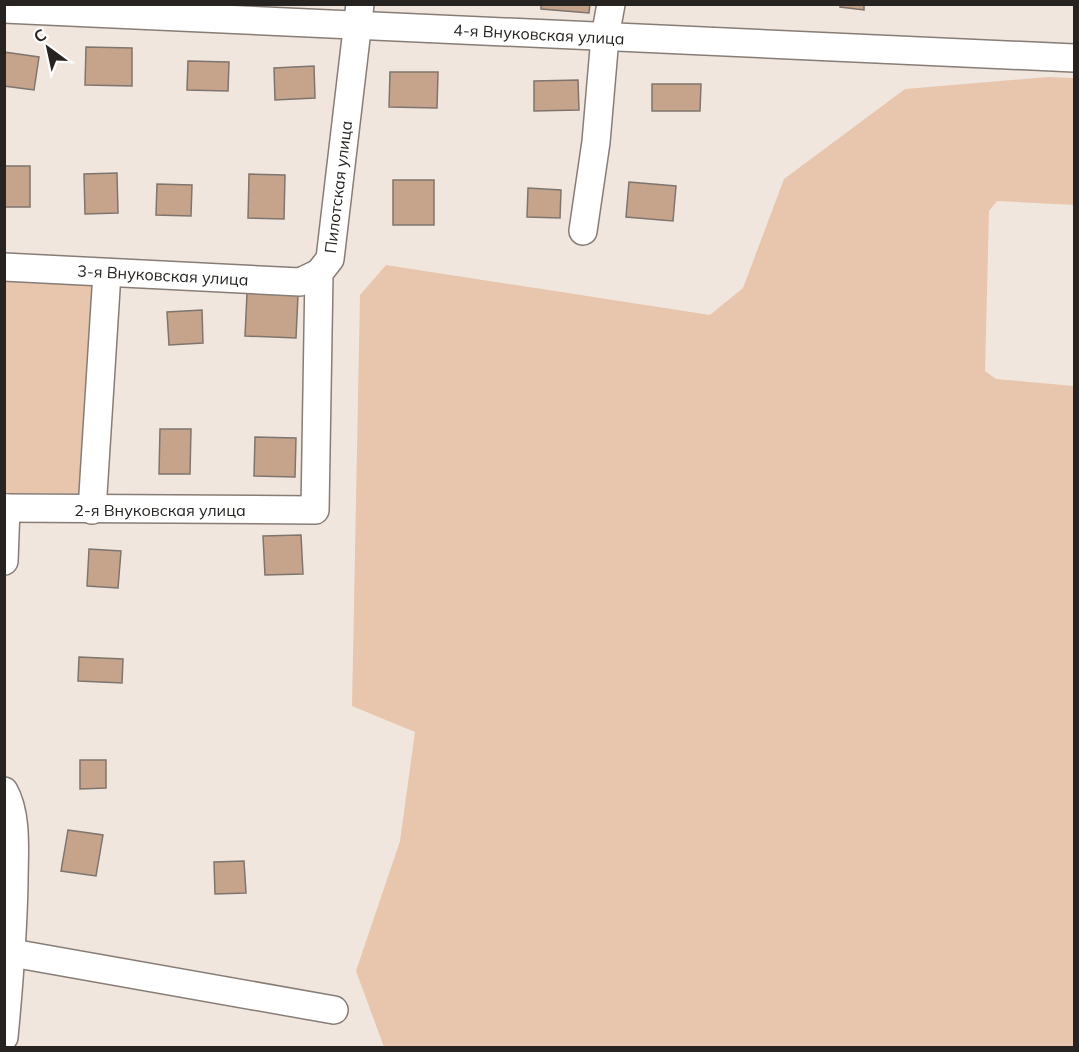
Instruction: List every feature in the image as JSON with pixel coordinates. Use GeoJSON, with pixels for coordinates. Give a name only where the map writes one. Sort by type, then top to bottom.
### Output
{"type":"FeatureCollection","features":[{"type":"Feature","properties":{"kind":"street"},"geometry":{"type":"LineString","coordinates":[[583,231],[596,142],[605,37],[611,4]]}},
{"type":"Feature","properties":{"kind":"street","name":"4-я Внуковская улица"},"geometry":{"type":"LineString","coordinates":[[4,9],[359,15],[605,37],[1074,58]]}},
{"type":"Feature","properties":{"kind":"street","name":"Пилотская улица"},"geometry":{"type":"LineString","coordinates":[[315,510],[319,273],[330,259],[359,15]]}},
{"type":"Feature","properties":{"kind":"street","name":"3-я Внуковская улица"},"geometry":{"type":"LineString","coordinates":[[4,267],[300,282],[319,273]]}},
{"type":"Feature","properties":{"kind":"street"},"geometry":{"type":"LineString","coordinates":[[92,510],[107,273]]}},
{"type":"Feature","properties":{"kind":"street"},"geometry":{"type":"LineString","coordinates":[[4,561],[5,508]]}},
{"type":"Feature","properties":{"kind":"street","name":"2-я Внуковская улица"},"geometry":{"type":"LineString","coordinates":[[5,508],[315,510]]}},
{"type":"Feature","properties":{"kind":"street"},"geometry":{"type":"LineString","coordinates":[[4,791],[10,800],[15,843],[12,953],[4,1037]]}},
{"type":"Feature","properties":{"kind":"street"},"geometry":{"type":"LineString","coordinates":[[12,953],[334,1010]]}},
{"type":"Feature","properties":{"kind":"shaded area"},"geometry":{"type":"Polygon","coordinates":[[[1048,77],[1074,78],[1074,205],[997,201],[989,211],[985,371],[996,379],[1074,386],[1074,1047],[384,1047],[356,971],[400,841],[415,732],[352,706],[360,295],[386,265],[710,315],[743,288],[784,179],[905,89],[1048,77]]]}},
{"type":"Feature","properties":{"kind":"shaded area"},"geometry":{"type":"Polygon","coordinates":[[[4,280],[95,286],[82,494],[5,493],[4,280]]]}},
{"type":"Feature","properties":{"kind":"building"},"geometry":{"type":"Polygon","coordinates":[[[541,4],[590,4],[589,13],[541,9],[541,4]]]}},
{"type":"Feature","properties":{"kind":"building"},"geometry":{"type":"Polygon","coordinates":[[[840,4],[864,4],[864,10],[840,7],[840,4]]]}},
{"type":"Feature","properties":{"kind":"building"},"geometry":{"type":"Polygon","coordinates":[[[86,47],[132,48],[132,86],[85,85],[86,47]]]}},
{"type":"Feature","properties":{"kind":"building"},"geometry":{"type":"Polygon","coordinates":[[[4,52],[39,57],[34,90],[4,86],[4,52]]]}},
{"type":"Feature","properties":{"kind":"building"},"geometry":{"type":"Polygon","coordinates":[[[188,61],[229,62],[228,91],[187,90],[188,61]]]}},
{"type":"Feature","properties":{"kind":"building"},"geometry":{"type":"Polygon","coordinates":[[[314,66],[315,98],[275,100],[274,68],[314,66]]]}},
{"type":"Feature","properties":{"kind":"building"},"geometry":{"type":"Polygon","coordinates":[[[390,72],[438,72],[437,108],[389,107],[390,72]]]}},
{"type":"Feature","properties":{"kind":"building"},"geometry":{"type":"Polygon","coordinates":[[[578,80],[579,110],[534,111],[534,81],[578,80]]]}},
{"type":"Feature","properties":{"kind":"building"},"geometry":{"type":"Polygon","coordinates":[[[652,84],[701,84],[700,111],[652,111],[652,84]]]}},
{"type":"Feature","properties":{"kind":"building"},"geometry":{"type":"Polygon","coordinates":[[[4,166],[30,166],[30,207],[4,207],[4,166]]]}},
{"type":"Feature","properties":{"kind":"building"},"geometry":{"type":"Polygon","coordinates":[[[117,173],[118,213],[85,214],[84,174],[117,173]]]}},
{"type":"Feature","properties":{"kind":"building"},"geometry":{"type":"Polygon","coordinates":[[[249,174],[285,175],[284,219],[248,218],[249,174]]]}},
{"type":"Feature","properties":{"kind":"building"},"geometry":{"type":"Polygon","coordinates":[[[393,180],[434,180],[434,225],[393,225],[393,180]]]}},
{"type":"Feature","properties":{"kind":"building"},"geometry":{"type":"Polygon","coordinates":[[[629,182],[676,186],[673,221],[626,217],[629,182]]]}},
{"type":"Feature","properties":{"kind":"building"},"geometry":{"type":"Polygon","coordinates":[[[157,184],[192,185],[191,216],[156,215],[157,184]]]}},
{"type":"Feature","properties":{"kind":"building"},"geometry":{"type":"Polygon","coordinates":[[[528,188],[561,190],[560,218],[527,217],[528,188]]]}},
{"type":"Feature","properties":{"kind":"building"},"geometry":{"type":"Polygon","coordinates":[[[247,293],[298,295],[296,338],[245,336],[247,293]]]}},
{"type":"Feature","properties":{"kind":"building"},"geometry":{"type":"Polygon","coordinates":[[[202,310],[203,343],[169,345],[167,312],[202,310]]]}},
{"type":"Feature","properties":{"kind":"building"},"geometry":{"type":"Polygon","coordinates":[[[160,429],[191,429],[190,474],[159,474],[160,429]]]}},
{"type":"Feature","properties":{"kind":"building"},"geometry":{"type":"Polygon","coordinates":[[[255,437],[296,438],[295,477],[254,476],[255,437]]]}},
{"type":"Feature","properties":{"kind":"building"},"geometry":{"type":"Polygon","coordinates":[[[301,535],[303,574],[265,575],[263,536],[301,535]]]}},
{"type":"Feature","properties":{"kind":"building"},"geometry":{"type":"Polygon","coordinates":[[[89,549],[121,551],[118,588],[87,586],[89,549]]]}},
{"type":"Feature","properties":{"kind":"building"},"geometry":{"type":"Polygon","coordinates":[[[79,657],[123,659],[122,683],[78,681],[79,657]]]}},
{"type":"Feature","properties":{"kind":"building"},"geometry":{"type":"Polygon","coordinates":[[[80,760],[106,760],[106,788],[80,789],[80,760]]]}},
{"type":"Feature","properties":{"kind":"building"},"geometry":{"type":"Polygon","coordinates":[[[68,830],[103,835],[96,876],[61,871],[68,830]]]}},
{"type":"Feature","properties":{"kind":"building"},"geometry":{"type":"Polygon","coordinates":[[[244,861],[246,893],[215,894],[214,862],[244,861]]]}}]}
